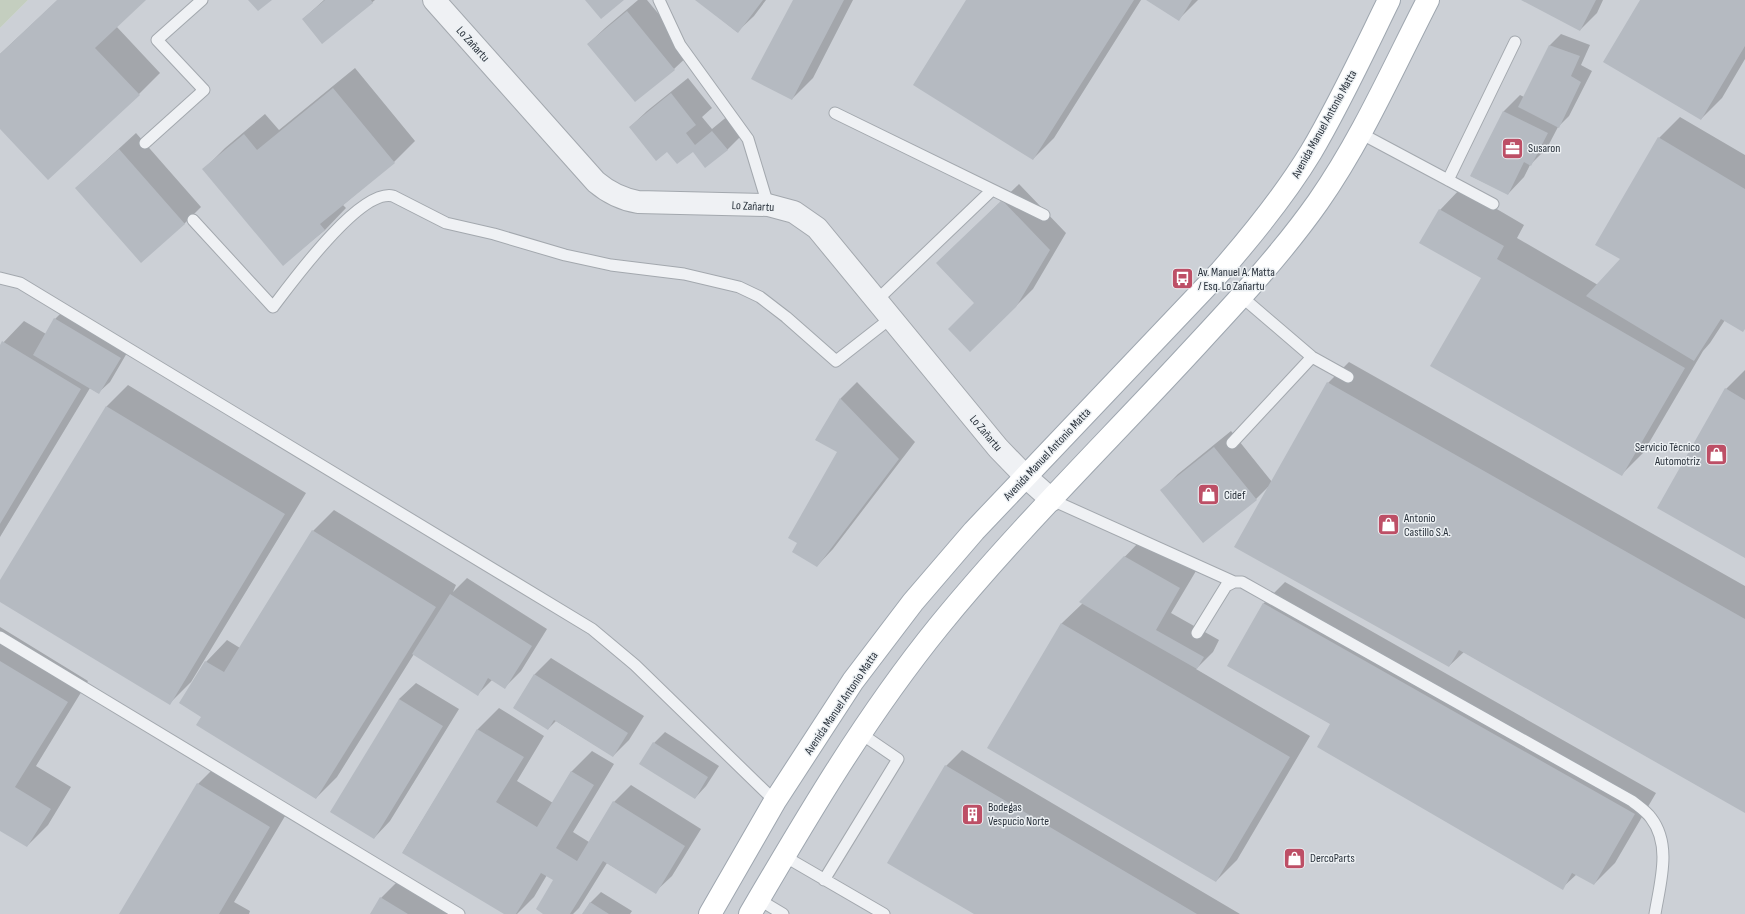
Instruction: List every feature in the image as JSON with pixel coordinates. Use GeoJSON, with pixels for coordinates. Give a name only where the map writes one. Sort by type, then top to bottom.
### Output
{"type":"FeatureCollection","features":[{"type":"Feature","properties":{"kind":"main road","name":"Avenida Manuel Antonio Matta"},"geometry":{"type":"LineString","coordinates":[[710,914],[775,801],[853,681],[913,602],[974,531],[1221,271],[1252,236],[1280,200],[1311,151],[1389,0]]}},
{"type":"Feature","properties":{"kind":"main road"},"geometry":{"type":"LineString","coordinates":[[754,907],[860,733],[900,676],[940,625],[1001,555],[1242,297],[1281,250],[1318,201],[1360,133],[1428,0]]}},
{"type":"Feature","properties":{"kind":"street","name":"Lo Zañartu"},"geometry":{"type":"LineString","coordinates":[[434,0],[596,182],[609,192],[623,199],[638,202],[768,205],[794,212],[817,228],[998,448],[1026,477],[1052,500]]}},
{"type":"Feature","properties":{"kind":"lane"},"geometry":{"type":"LineString","coordinates":[[145,142],[204,90],[157,40],[202,0]]}},
{"type":"Feature","properties":{"kind":"lane"},"geometry":{"type":"LineString","coordinates":[[659,0],[680,45],[748,139],[768,205]]}},
{"type":"Feature","properties":{"kind":"lane"},"geometry":{"type":"LineString","coordinates":[[1448,180],[1515,42]]}},
{"type":"Feature","properties":{"kind":"lane"},"geometry":{"type":"LineString","coordinates":[[835,113],[1044,215]]}},
{"type":"Feature","properties":{"kind":"lane"},"geometry":{"type":"LineString","coordinates":[[1360,133],[1492,204]]}},
{"type":"Feature","properties":{"kind":"lane"},"geometry":{"type":"LineString","coordinates":[[876,301],[992,190]]}},
{"type":"Feature","properties":{"kind":"lane"},"geometry":{"type":"LineString","coordinates":[[193,220],[273,307],[310,259],[352,215],[376,197],[387,194],[446,223],[494,234],[565,255],[611,265],[684,274],[738,287],[760,297],[786,317],[836,361],[891,318]]}},
{"type":"Feature","properties":{"kind":"lane"},"geometry":{"type":"LineString","coordinates":[[0,278],[20,283],[592,629],[635,665],[775,801]]}},
{"type":"Feature","properties":{"kind":"lane"},"geometry":{"type":"LineString","coordinates":[[1242,297],[1312,357],[1348,377]]}},
{"type":"Feature","properties":{"kind":"lane"},"geometry":{"type":"LineString","coordinates":[[1232,444],[1312,357]]}},
{"type":"Feature","properties":{"kind":"lane"},"geometry":{"type":"LineString","coordinates":[[1052,500],[1234,582],[1242,582],[1252,586],[1632,801],[1651,817],[1662,839],[1662,869],[1655,914]]}},
{"type":"Feature","properties":{"kind":"lane"},"geometry":{"type":"LineString","coordinates":[[1197,633],[1226,586],[1234,582]]}},
{"type":"Feature","properties":{"kind":"lane"},"geometry":{"type":"LineString","coordinates":[[0,638],[459,914]]}},
{"type":"Feature","properties":{"kind":"lane"},"geometry":{"type":"LineString","coordinates":[[824,880],[898,758],[860,733]]}},
{"type":"Feature","properties":{"kind":"lane"},"geometry":{"type":"LineString","coordinates":[[784,856],[884,914]]}},
{"type":"Feature","properties":{"kind":"lane"},"geometry":{"type":"LineString","coordinates":[[754,907],[783,914]]}},
{"type":"Feature","properties":{"kind":"shaded area"},"geometry":{"type":"Polygon","coordinates":[[[28,0],[1745,0],[1745,914],[0,914],[0,28],[28,0]]]}},
{"type":"Feature","properties":{"kind":"green space"},"geometry":{"type":"Polygon","coordinates":[[[0,0],[28,0],[0,28],[0,0]]]}},
{"type":"Feature","properties":{"kind":"building"},"geometry":{"type":"Polygon","coordinates":[[[57,0],[146,0],[95,48],[140,95],[48,180],[0,129],[0,54],[57,0]]]}},
{"type":"Feature","properties":{"kind":"building"},"geometry":{"type":"Polygon","coordinates":[[[248,0],[272,0],[258,11],[248,0]]]}},
{"type":"Feature","properties":{"kind":"building"},"geometry":{"type":"Polygon","coordinates":[[[325,0],[371,0],[373,3],[322,44],[302,19],[325,0]]]}},
{"type":"Feature","properties":{"kind":"building"},"geometry":{"type":"Polygon","coordinates":[[[585,0],[624,0],[601,19],[585,0]]]}},
{"type":"Feature","properties":{"kind":"building"},"geometry":{"type":"Polygon","coordinates":[[[695,0],[763,0],[738,33],[695,0]]]}},
{"type":"Feature","properties":{"kind":"building"},"geometry":{"type":"Polygon","coordinates":[[[793,0],[844,0],[792,100],[751,79],[793,0]]]}},
{"type":"Feature","properties":{"kind":"building"},"geometry":{"type":"Polygon","coordinates":[[[966,0],[1134,0],[1033,160],[913,85],[966,0]]]}},
{"type":"Feature","properties":{"kind":"building"},"geometry":{"type":"Polygon","coordinates":[[[1146,0],[1192,0],[1179,21],[1146,0]]]}},
{"type":"Feature","properties":{"kind":"building"},"geometry":{"type":"Polygon","coordinates":[[[1521,0],[1596,0],[1580,31],[1521,0]]]}},
{"type":"Feature","properties":{"kind":"building"},"geometry":{"type":"Polygon","coordinates":[[[1640,0],[1745,0],[1745,46],[1701,120],[1603,62],[1640,0]]]}},
{"type":"Feature","properties":{"kind":"building"},"geometry":{"type":"Polygon","coordinates":[[[627,11],[675,70],[635,102],[587,44],[627,11]]]}},
{"type":"Feature","properties":{"kind":"building"},"geometry":{"type":"Polygon","coordinates":[[[1549,45],[1580,56],[1571,76],[1581,82],[1559,128],[1518,107],[1549,45]]]}},
{"type":"Feature","properties":{"kind":"building"},"geometry":{"type":"Polygon","coordinates":[[[333,88],[395,163],[320,224],[325,230],[283,266],[202,169],[244,134],[257,150],[333,88]]]}},
{"type":"Feature","properties":{"kind":"building"},"geometry":{"type":"Polygon","coordinates":[[[671,93],[696,125],[686,133],[695,145],[712,131],[728,150],[705,168],[693,152],[677,164],[667,152],[656,161],[629,127],[671,93]]]}},
{"type":"Feature","properties":{"kind":"building","name":"Susaron"},"geometry":{"type":"Polygon","coordinates":[[[1503,111],[1548,133],[1531,166],[1524,162],[1508,195],[1470,176],[1503,111]]]}},
{"type":"Feature","properties":{"kind":"building"},"geometry":{"type":"Polygon","coordinates":[[[1658,137],[1745,189],[1745,329],[1743,332],[1721,319],[1694,361],[1586,296],[1620,259],[1595,245],[1658,137]]]}},
{"type":"Feature","properties":{"kind":"building"},"geometry":{"type":"Polygon","coordinates":[[[119,149],[185,224],[141,263],[75,188],[119,149]]]}},
{"type":"Feature","properties":{"kind":"building"},"geometry":{"type":"Polygon","coordinates":[[[1002,200],[1050,250],[1016,307],[970,352],[948,329],[974,303],[936,263],[1002,200]]]}},
{"type":"Feature","properties":{"kind":"building"},"geometry":{"type":"Polygon","coordinates":[[[1439,209],[1504,246],[1497,259],[1685,368],[1622,476],[1430,366],[1481,278],[1419,243],[1439,209]]]}},
{"type":"Feature","properties":{"kind":"building"},"geometry":{"type":"Polygon","coordinates":[[[54,318],[121,358],[99,394],[33,355],[54,318]]]}},
{"type":"Feature","properties":{"kind":"building"},"geometry":{"type":"Polygon","coordinates":[[[2,341],[81,389],[0,524],[0,345],[2,341]]]}},
{"type":"Feature","properties":{"kind":"building"},"geometry":{"type":"Polygon","coordinates":[[[1327,382],[1745,619],[1745,813],[1459,650],[1449,667],[1234,547],[1327,382]]]}},
{"type":"Feature","properties":{"kind":"building","name":"Servicio Técnico Automotriz"},"geometry":{"type":"Polygon","coordinates":[[[1725,388],[1745,400],[1745,558],[1657,508],[1725,388]]]}},
{"type":"Feature","properties":{"kind":"building"},"geometry":{"type":"Polygon","coordinates":[[[840,398],[899,459],[817,567],[792,552],[797,543],[788,538],[837,452],[815,440],[840,398]]]}},
{"type":"Feature","properties":{"kind":"building"},"geometry":{"type":"Polygon","coordinates":[[[106,406],[285,514],[170,705],[0,602],[0,580],[106,406]]]}},
{"type":"Feature","properties":{"kind":"building","name":"Cidef"},"geometry":{"type":"Polygon","coordinates":[[[1214,447],[1257,500],[1203,543],[1160,490],[1214,447]]]}},
{"type":"Feature","properties":{"kind":"building"},"geometry":{"type":"Polygon","coordinates":[[[312,530],[436,607],[316,799],[196,725],[201,717],[179,703],[205,661],[224,672],[312,530]]]}},
{"type":"Feature","properties":{"kind":"building"},"geometry":{"type":"Polygon","coordinates":[[[1124,556],[1180,588],[1156,630],[1204,657],[1197,669],[1079,602],[1124,556]]]}},
{"type":"Feature","properties":{"kind":"building"},"geometry":{"type":"Polygon","coordinates":[[[450,594],[532,646],[505,689],[488,678],[478,696],[412,654],[450,594]]]}},
{"type":"Feature","properties":{"kind":"building"},"geometry":{"type":"Polygon","coordinates":[[[1263,603],[1635,814],[1594,885],[1572,873],[1563,890],[1317,747],[1330,724],[1227,666],[1263,603]]]}},
{"type":"Feature","properties":{"kind":"building"},"geometry":{"type":"Polygon","coordinates":[[[1061,623],[1290,757],[1216,882],[987,748],[1061,623]]]}},
{"type":"Feature","properties":{"kind":"building"},"geometry":{"type":"Polygon","coordinates":[[[0,661],[68,702],[15,787],[51,809],[27,847],[0,831],[0,661]]]}},
{"type":"Feature","properties":{"kind":"building"},"geometry":{"type":"Polygon","coordinates":[[[534,674],[628,733],[613,757],[554,720],[548,730],[513,708],[534,674]]]}},
{"type":"Feature","properties":{"kind":"building"},"geometry":{"type":"Polygon","coordinates":[[[399,699],[443,726],[374,839],[330,812],[399,699]]]}},
{"type":"Feature","properties":{"kind":"building"},"geometry":{"type":"Polygon","coordinates":[[[477,729],[524,757],[496,802],[537,827],[571,771],[594,785],[556,848],[577,861],[613,801],[685,846],[656,894],[603,861],[570,914],[543,914],[536,909],[553,880],[541,873],[516,914],[504,914],[402,853],[477,729]]]}},
{"type":"Feature","properties":{"kind":"building"},"geometry":{"type":"Polygon","coordinates":[[[653,742],[708,777],[695,799],[639,764],[653,742]]]}},
{"type":"Feature","properties":{"kind":"building","name":"Bodegas Vespucio Norte"},"geometry":{"type":"Polygon","coordinates":[[[945,765],[1197,914],[974,914],[887,863],[945,765]]]}},
{"type":"Feature","properties":{"kind":"building"},"geometry":{"type":"Polygon","coordinates":[[[197,783],[270,827],[219,914],[119,914],[197,783]]]}},
{"type":"Feature","properties":{"kind":"building"},"geometry":{"type":"Polygon","coordinates":[[[380,897],[408,914],[370,914],[380,897]]]}},
{"type":"Feature","properties":{"kind":"building"},"geometry":{"type":"Polygon","coordinates":[[[590,902],[609,914],[582,914],[590,902]]]}},
{"type":"Feature","properties":{"kind":"place","name":"Susaron"},"geometry":{"type":"Point","coordinates":[1512,148]}},
{"type":"Feature","properties":{"kind":"place","name":"Av. Manuel A. Matta / Esq. Lo Zañartu"},"geometry":{"type":"Point","coordinates":[1182,279]}},
{"type":"Feature","properties":{"kind":"place","name":"Servicio Técnico Automotriz"},"geometry":{"type":"Point","coordinates":[1716,454]}},
{"type":"Feature","properties":{"kind":"place","name":"Cidef"},"geometry":{"type":"Point","coordinates":[1209,495]}},
{"type":"Feature","properties":{"kind":"place","name":"Antonio Castillo S.A."},"geometry":{"type":"Point","coordinates":[1388,525]}},
{"type":"Feature","properties":{"kind":"place","name":"Bodegas Vespucio Norte"},"geometry":{"type":"Point","coordinates":[972,814]}},
{"type":"Feature","properties":{"kind":"place","name":"DercoParts"},"geometry":{"type":"Point","coordinates":[1295,858]}}]}
